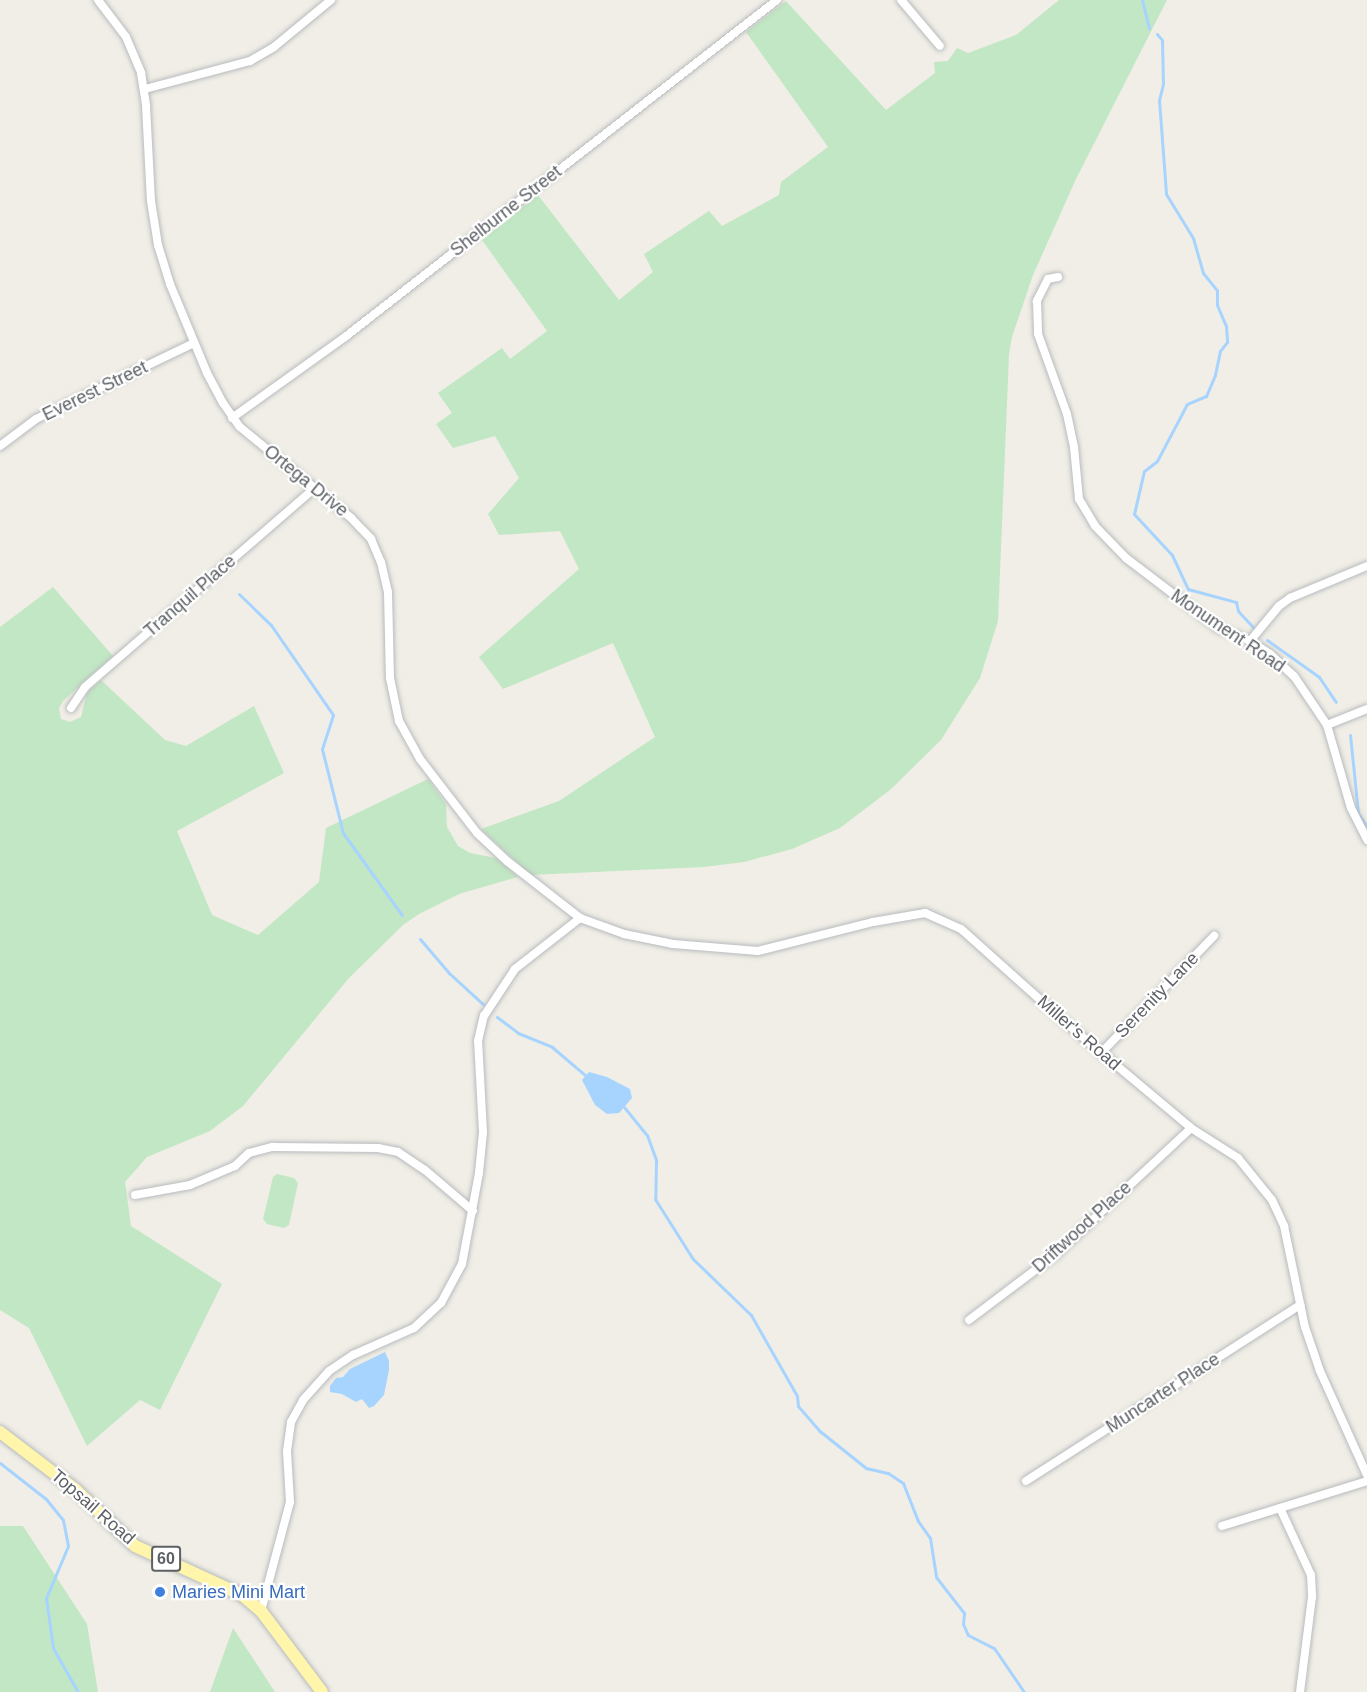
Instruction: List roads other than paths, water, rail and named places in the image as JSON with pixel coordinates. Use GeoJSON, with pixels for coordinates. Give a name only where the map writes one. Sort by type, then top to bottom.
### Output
{"type":"FeatureCollection","features":[{"type":"Feature","properties":{"kind":"main road","name":"Topsail Road"},"geometry":{"type":"LineString","coordinates":[[0,1432],[76,1490],[135,1545],[242,1595],[261,1611],[322,1692]]}},
{"type":"Feature","properties":{"kind":"street","name":"Ortega Drive"},"geometry":{"type":"LineString","coordinates":[[98,0],[132,48],[145,89],[154,222],[170,284],[218,395],[232,418],[249,435],[363,529],[381,562],[389,599],[391,688],[399,721],[414,750],[485,840],[551,898],[580,918]]}},
{"type":"Feature","properties":{"kind":"street"},"geometry":{"type":"LineString","coordinates":[[145,89],[250,61],[274,47],[331,0]]}},
{"type":"Feature","properties":{"kind":"street","name":"Shelburne Street"},"geometry":{"type":"LineString","coordinates":[[232,418],[345,338],[777,0]]}},
{"type":"Feature","properties":{"kind":"street"},"geometry":{"type":"LineString","coordinates":[[901,0],[940,46]]}},
{"type":"Feature","properties":{"kind":"street","name":"Monument Road"},"geometry":{"type":"LineString","coordinates":[[1058,277],[1048,279],[1037,301],[1038,334],[1067,414],[1074,447],[1079,499],[1095,526],[1125,558],[1218,628],[1250,641],[1270,654],[1294,676],[1327,725],[1351,808],[1367,840]]}},
{"type":"Feature","properties":{"kind":"street","name":"Everest Street"},"geometry":{"type":"LineString","coordinates":[[0,446],[36,419],[194,343]]}},
{"type":"Feature","properties":{"kind":"street","name":"Tranquil Place"},"geometry":{"type":"LineString","coordinates":[[71,708],[85,687],[315,488]]}},
{"type":"Feature","properties":{"kind":"street"},"geometry":{"type":"LineString","coordinates":[[1250,641],[1279,606],[1290,598],[1367,566]]}},
{"type":"Feature","properties":{"kind":"street"},"geometry":{"type":"LineString","coordinates":[[1327,725],[1367,709]]}},
{"type":"Feature","properties":{"kind":"street","name":"Miller's Road"},"geometry":{"type":"LineString","coordinates":[[580,918],[624,934],[673,944],[758,951],[873,922],[925,913],[961,929],[1101,1053],[1191,1128],[1238,1158],[1272,1200],[1284,1226],[1300,1305],[1320,1371],[1367,1475]]}},
{"type":"Feature","properties":{"kind":"street"},"geometry":{"type":"LineString","coordinates":[[261,1611],[290,1502],[287,1451],[291,1422],[299,1407],[329,1371],[353,1355],[414,1328],[441,1303],[462,1264],[473,1211],[483,1131],[478,1041],[484,1016],[515,969],[580,918]]}},
{"type":"Feature","properties":{"kind":"street","name":"Serenity Lane"},"geometry":{"type":"LineString","coordinates":[[1101,1053],[1214,936]]}},
{"type":"Feature","properties":{"kind":"street","name":"Driftwood Place"},"geometry":{"type":"LineString","coordinates":[[969,1320],[1055,1255],[1191,1128]]}},
{"type":"Feature","properties":{"kind":"street"},"geometry":{"type":"LineString","coordinates":[[135,1195],[190,1185],[235,1166],[249,1153],[272,1147],[378,1148],[398,1152],[425,1170],[473,1211]]}},
{"type":"Feature","properties":{"kind":"street","name":"Muncarter Place"},"geometry":{"type":"LineString","coordinates":[[1026,1481],[1300,1305]]}},
{"type":"Feature","properties":{"kind":"street"},"geometry":{"type":"LineString","coordinates":[[1222,1526],[1367,1480]]}},
{"type":"Feature","properties":{"kind":"street"},"geometry":{"type":"LineString","coordinates":[[1280,1508],[1311,1575],[1312,1597],[1300,1692]]}},
{"type":"Feature","properties":{"kind":"water"},"geometry":{"type":"Polygon","coordinates":[[[589,1072],[607,1077],[630,1089],[632,1098],[619,1113],[607,1114],[595,1105],[582,1080],[589,1072]]]}},
{"type":"Feature","properties":{"kind":"water"},"geometry":{"type":"Polygon","coordinates":[[[385,1352],[389,1361],[389,1370],[384,1395],[374,1406],[369,1408],[362,1399],[356,1402],[342,1394],[330,1392],[330,1386],[336,1378],[343,1377],[350,1369],[385,1352]]]}},
{"type":"Feature","properties":{"kind":"waterway"},"geometry":{"type":"LineString","coordinates":[[1142,0],[1149,28]]}},
{"type":"Feature","properties":{"kind":"waterway"},"geometry":{"type":"LineString","coordinates":[[1157,34],[1162,40],[1163,84],[1159,100],[1166,194],[1193,238],[1203,273],[1217,290],[1217,305],[1226,326],[1227,342],[1220,351],[1215,375],[1206,396],[1187,404],[1157,461],[1144,471],[1134,514],[1172,555],[1188,589],[1236,602],[1238,611],[1255,629]]}},
{"type":"Feature","properties":{"kind":"waterway"},"geometry":{"type":"LineString","coordinates":[[239,594],[271,625],[333,715],[322,749],[343,833],[402,915]]}},
{"type":"Feature","properties":{"kind":"waterway"},"geometry":{"type":"LineString","coordinates":[[1267,640],[1319,677],[1336,702]]}},
{"type":"Feature","properties":{"kind":"waterway"},"geometry":{"type":"LineString","coordinates":[[1350,735],[1358,813],[1367,827]]}},
{"type":"Feature","properties":{"kind":"waterway"},"geometry":{"type":"LineString","coordinates":[[420,939],[449,973],[483,1004]]}},
{"type":"Feature","properties":{"kind":"waterway"},"geometry":{"type":"LineString","coordinates":[[497,1017],[518,1033],[552,1047],[585,1075]]}},
{"type":"Feature","properties":{"kind":"waterway"},"geometry":{"type":"LineString","coordinates":[[624,1107],[647,1135],[656,1160],[655,1199],[693,1259],[751,1315],[797,1396],[798,1406],[821,1432],[866,1468],[888,1473],[903,1483],[918,1521],[930,1538],[936,1577],[964,1613],[963,1624],[968,1635],[994,1648],[1024,1692]]}},
{"type":"Feature","properties":{"kind":"waterway"},"geometry":{"type":"LineString","coordinates":[[0,1463],[46,1499],[63,1520],[68,1546],[46,1598],[53,1648],[78,1692]]}},
{"type":"Feature","properties":{"kind":"place","name":"Maries Mini Mart"},"geometry":{"type":"Point","coordinates":[160,1592]}}]}
